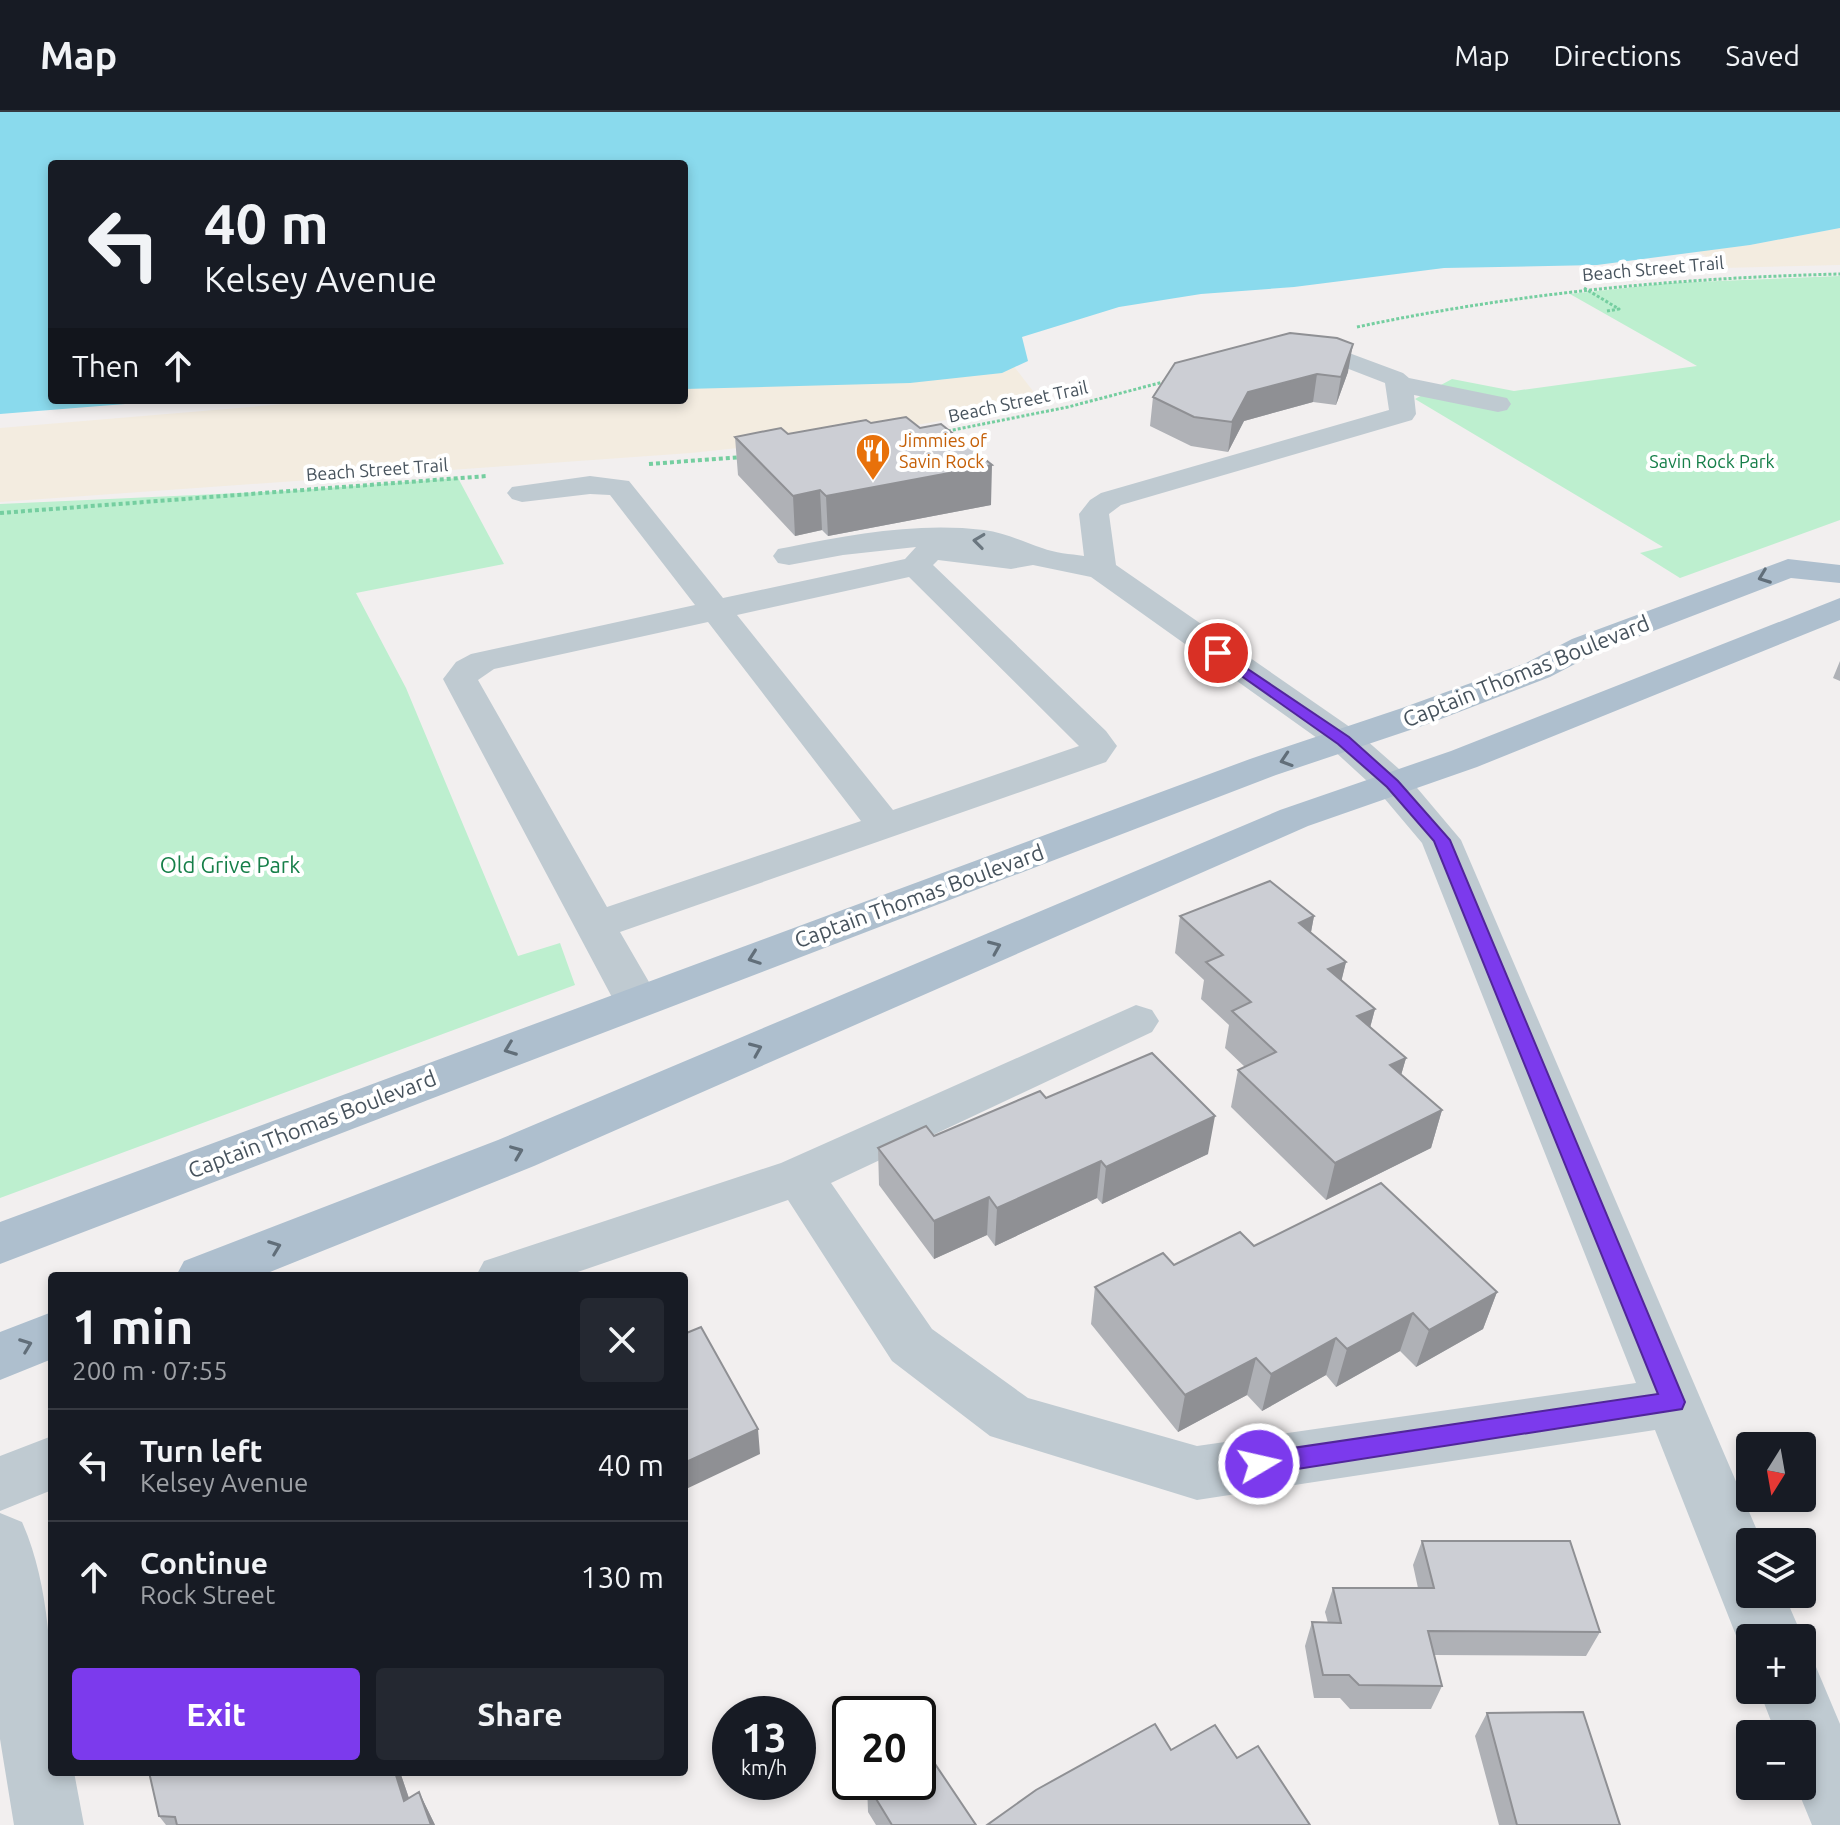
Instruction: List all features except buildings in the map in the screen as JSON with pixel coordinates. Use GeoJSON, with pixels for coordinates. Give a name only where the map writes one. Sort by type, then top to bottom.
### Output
{"type":"FeatureCollection","features":[{"type":"Feature","properties":{"kind":"main road","name":"Captain Thomas Boulevard"},"geometry":{"type":"LineString","coordinates":[[0,1243],[1263,767],[1538,670],[1584,646],[1788,568],[1840,574]]}},
{"type":"Feature","properties":{"kind":"main road"},"geometry":{"type":"LineString","coordinates":[[213,1272],[516,1153],[1294,818],[1464,759],[1840,608]]}},
{"type":"Feature","properties":{"kind":"main road"},"geometry":{"type":"LineString","coordinates":[[0,1356],[48,1337]]}},
{"type":"Feature","properties":{"kind":"street"},"geometry":{"type":"LineString","coordinates":[[1306,344],[1381,372],[1400,384],[1498,404]]}},
{"type":"Feature","properties":{"kind":"street"},"geometry":{"type":"LineString","coordinates":[[1101,569],[1094,526],[1094,514],[1100,506],[1125,494],[1403,414],[1400,384]]}},
{"type":"Feature","properties":{"kind":"street"},"geometry":{"type":"LineString","coordinates":[[522,493],[590,485],[619,487],[885,826]]}},
{"type":"Feature","properties":{"kind":"street"},"geometry":{"type":"LineString","coordinates":[[595,926],[1093,754],[1098,746],[929,551],[879,539],[789,556]]}},
{"type":"Feature","properties":{"kind":"street"},"geometry":{"type":"LineString","coordinates":[[637,1001],[460,679],[468,669],[483,661],[715,610],[929,551],[1021,548],[1033,556],[1101,569],[1344,740],[1393,784],[1441,840],[1736,1555]]}},
{"type":"Feature","properties":{"kind":"street"},"geometry":{"type":"LineString","coordinates":[[515,1272],[799,1176],[1136,1021]]}},
{"type":"Feature","properties":{"kind":"street"},"geometry":{"type":"LineString","coordinates":[[799,1176],[912,1345],[1011,1418],[1197,1473],[1673,1402]]}},
{"type":"Feature","properties":{"kind":"street"},"geometry":{"type":"LineString","coordinates":[[0,1484],[48,1464]]}},
{"type":"Feature","properties":{"kind":"street"},"geometry":{"type":"LineString","coordinates":[[0,1542],[49,1825]]}},
{"type":"Feature","properties":{"kind":"street"},"geometry":{"type":"LineString","coordinates":[[1798,1704],[1840,1808]]}},
{"type":"Feature","properties":{"kind":"path","name":"Beach Street Trail"},"geometry":{"type":"LineString","coordinates":[[1306,344],[1327,335],[1410,315],[1583,288],[1692,278],[1840,274]]}},
{"type":"Feature","properties":{"kind":"path"},"geometry":{"type":"LineString","coordinates":[[1583,288],[1619,309],[1607,311]]}},
{"type":"Feature","properties":{"kind":"path","name":"Beach Street Trail"},"geometry":{"type":"LineString","coordinates":[[937,433],[1068,407],[1174,379]]}},
{"type":"Feature","properties":{"kind":"path"},"geometry":{"type":"LineString","coordinates":[[646,464],[742,457]]}},
{"type":"Feature","properties":{"kind":"path","name":"Beach Street Trail"},"geometry":{"type":"LineString","coordinates":[[0,513],[490,476]]}},
{"type":"Feature","properties":{"kind":"green space","name":"Savin Rock Park"},"geometry":{"type":"Polygon","coordinates":[[[1840,276],[1840,520],[1680,578],[1640,553],[1663,547],[1415,399],[1452,379],[1514,391],[1697,366],[1570,294],[1670,283],[1840,276]]]}},
{"type":"Feature","properties":{"kind":"green space","name":"Old Grive Park"},"geometry":{"type":"Polygon","coordinates":[[[458,478],[504,564],[356,593],[406,688],[518,956],[560,943],[575,985],[0,1198],[0,504],[286,491],[458,478]]]}},
{"type":"Feature","properties":{"kind":"sand"},"geometry":{"type":"Polygon","coordinates":[[[1840,228],[1840,265],[1724,268],[1697,251],[1750,245],[1840,228]]]}},
{"type":"Feature","properties":{"kind":"sand"},"geometry":{"type":"Polygon","coordinates":[[[1009,360],[1043,404],[843,437],[691,453],[0,502],[0,428],[285,404],[688,404],[688,385],[885,382],[1009,360]]]}},
{"type":"Feature","properties":{"kind":"water"},"geometry":{"type":"Polygon","coordinates":[[[0,112],[1840,112],[1840,228],[1750,245],[1597,265],[1444,268],[1294,287],[1201,294],[1119,307],[1022,337],[1028,361],[1002,373],[910,383],[688,389],[688,160],[48,160],[48,404],[125,404],[0,414],[0,112]]]}},
{"type":"Feature","properties":{"kind":"place","name":"Jimmies of Savin Rock"},"geometry":{"type":"Point","coordinates":[873,482]}},
{"type":"Feature","properties":{"kind":"route"},"geometry":{"type":"LineString","coordinates":[[1218,653],[1344,740],[1393,784],[1441,840],[1673,1402],[1259,1464]]}}]}
